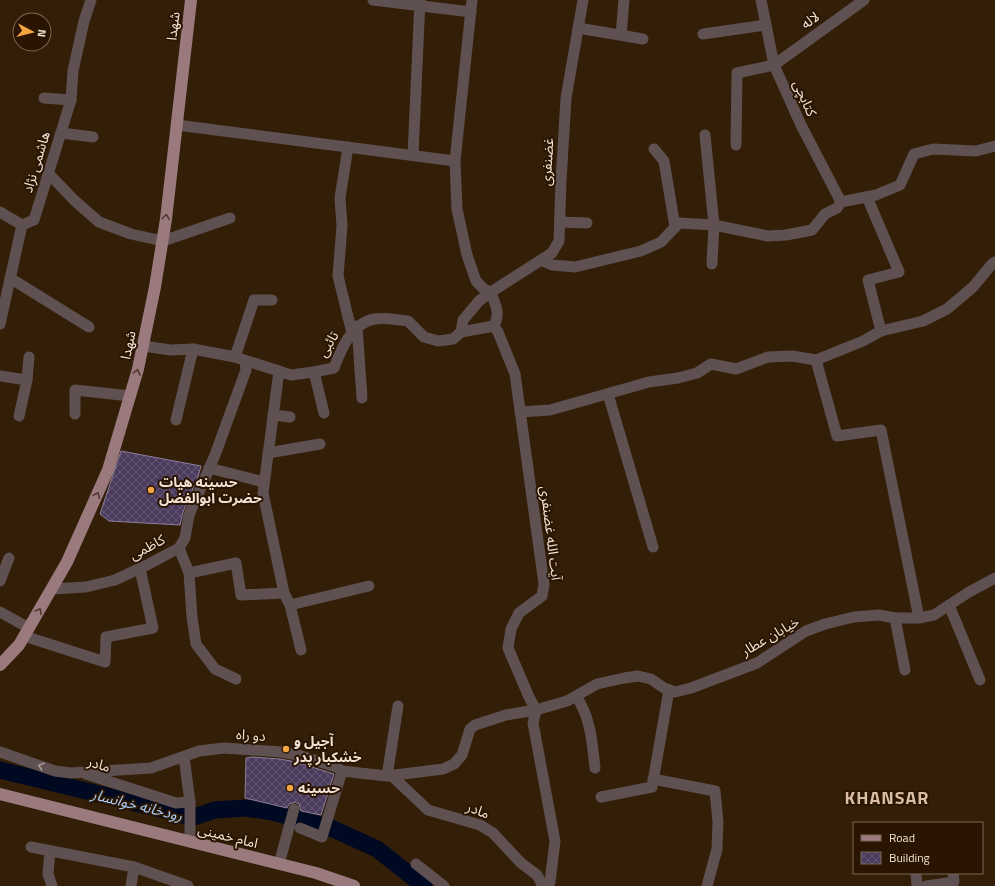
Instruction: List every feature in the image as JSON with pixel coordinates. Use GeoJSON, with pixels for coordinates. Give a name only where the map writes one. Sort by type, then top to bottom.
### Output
{"type":"FeatureCollection","features":[{"type":"Feature","properties":{"kind":"main road","name":"شهدا"},"geometry":{"type":"LineString","coordinates":[[0,665],[19,645],[67,562],[108,470],[130,396],[143,346],[163,241],[191,0]]}},
{"type":"Feature","properties":{"kind":"main road","name":"امام خمینی"},"geometry":{"type":"LineString","coordinates":[[0,794],[316,873],[354,886]]}},
{"type":"Feature","properties":{"kind":"street","name":"هاشمی نژاد"},"geometry":{"type":"LineString","coordinates":[[22,225],[34,220],[61,133],[71,100],[73,71],[84,21],[91,0]]}},
{"type":"Feature","properties":{"kind":"street"},"geometry":{"type":"LineString","coordinates":[[373,0],[420,3],[471,12]]}},
{"type":"Feature","properties":{"kind":"street"},"geometry":{"type":"LineString","coordinates":[[472,0],[455,161],[457,209],[467,255],[476,280],[484,289],[491,292],[498,309],[496,329]]}},
{"type":"Feature","properties":{"kind":"street","name":"غضنفری"},"geometry":{"type":"LineString","coordinates":[[461,332],[463,320],[472,308],[491,292],[552,253],[559,241],[566,98],[582,0]]}},
{"type":"Feature","properties":{"kind":"street"},"geometry":{"type":"LineString","coordinates":[[621,35],[626,0]]}},
{"type":"Feature","properties":{"kind":"street","name":"کتابچی"},"geometry":{"type":"LineString","coordinates":[[761,0],[774,65],[801,125],[841,202]]}},
{"type":"Feature","properties":{"kind":"street","name":"لاله"},"geometry":{"type":"LineString","coordinates":[[774,65],[864,0]]}},
{"type":"Feature","properties":{"kind":"street"},"geometry":{"type":"LineString","coordinates":[[413,156],[420,3]]}},
{"type":"Feature","properties":{"kind":"street"},"geometry":{"type":"LineString","coordinates":[[703,34],[766,25]]}},
{"type":"Feature","properties":{"kind":"street"},"geometry":{"type":"LineString","coordinates":[[578,28],[643,39]]}},
{"type":"Feature","properties":{"kind":"street"},"geometry":{"type":"LineString","coordinates":[[736,146],[737,73],[774,65]]}},
{"type":"Feature","properties":{"kind":"street"},"geometry":{"type":"LineString","coordinates":[[44,98],[71,100]]}},
{"type":"Feature","properties":{"kind":"street"},"geometry":{"type":"LineString","coordinates":[[177,125],[455,161]]}},
{"type":"Feature","properties":{"kind":"street"},"geometry":{"type":"LineString","coordinates":[[61,133],[93,137]]}},
{"type":"Feature","properties":{"kind":"street"},"geometry":{"type":"LineString","coordinates":[[705,135],[714,225],[712,264]]}},
{"type":"Feature","properties":{"kind":"street"},"geometry":{"type":"LineString","coordinates":[[541,260],[552,266],[575,267],[641,251],[661,242],[670,234],[679,222],[714,225],[768,236],[805,232],[812,230],[825,214],[837,208],[841,202],[876,195],[900,185],[914,154],[933,149],[976,152],[995,146]]}},
{"type":"Feature","properties":{"kind":"street"},"geometry":{"type":"LineString","coordinates":[[348,147],[340,198],[342,226],[338,276],[355,330],[362,398]]}},
{"type":"Feature","properties":{"kind":"street"},"geometry":{"type":"LineString","coordinates":[[654,149],[664,161],[675,227]]}},
{"type":"Feature","properties":{"kind":"street"},"geometry":{"type":"LineString","coordinates":[[48,173],[75,201],[99,222],[131,234],[163,241],[230,218]]}},
{"type":"Feature","properties":{"kind":"street"},"geometry":{"type":"LineString","coordinates":[[867,197],[899,272],[868,280],[881,331]]}},
{"type":"Feature","properties":{"kind":"street"},"geometry":{"type":"LineString","coordinates":[[0,212],[22,225],[0,324]]}},
{"type":"Feature","properties":{"kind":"street"},"geometry":{"type":"LineString","coordinates":[[560,222],[587,223]]}},
{"type":"Feature","properties":{"kind":"street"},"geometry":{"type":"LineString","coordinates":[[520,412],[550,410],[649,382],[678,378],[697,373],[711,364],[736,369],[768,357],[792,356],[816,360],[863,341],[881,331],[924,321],[947,309],[972,287],[995,262]]}},
{"type":"Feature","properties":{"kind":"street"},"geometry":{"type":"LineString","coordinates":[[10,278],[88,327]]}},
{"type":"Feature","properties":{"kind":"street","name":"کاظمی"},"geometry":{"type":"LineString","coordinates":[[52,589],[86,587],[115,580],[140,569],[179,548],[186,538],[190,514],[246,370],[240,359],[254,300],[272,300]]}},
{"type":"Feature","properties":{"kind":"street","name":"تائبی"},"geometry":{"type":"LineString","coordinates":[[143,346],[171,350],[193,349],[240,359],[291,375],[334,368],[341,352],[355,330],[363,322],[374,319],[408,321],[424,337],[438,341],[452,339],[461,332],[496,329]]}},
{"type":"Feature","properties":{"kind":"street","name":"آیت الله غضنفری"},"geometry":{"type":"LineString","coordinates":[[496,329],[515,374],[544,584],[542,596],[518,612],[511,629],[508,648],[536,710]]}},
{"type":"Feature","properties":{"kind":"street"},"geometry":{"type":"LineString","coordinates":[[176,420],[193,349]]}},
{"type":"Feature","properties":{"kind":"street"},"geometry":{"type":"LineString","coordinates":[[19,416],[28,380],[29,358]]}},
{"type":"Feature","properties":{"kind":"street"},"geometry":{"type":"LineString","coordinates":[[816,360],[837,436],[880,430],[919,618]]}},
{"type":"Feature","properties":{"kind":"street"},"geometry":{"type":"LineString","coordinates":[[279,371],[263,493],[284,593],[290,605],[301,650]]}},
{"type":"Feature","properties":{"kind":"street"},"geometry":{"type":"LineString","coordinates":[[314,372],[324,413]]}},
{"type":"Feature","properties":{"kind":"street"},"geometry":{"type":"LineString","coordinates":[[0,376],[28,380]]}},
{"type":"Feature","properties":{"kind":"street"},"geometry":{"type":"LineString","coordinates":[[75,414],[76,390],[130,396]]}},
{"type":"Feature","properties":{"kind":"street"},"geometry":{"type":"LineString","coordinates":[[608,394],[653,546]]}},
{"type":"Feature","properties":{"kind":"street"},"geometry":{"type":"LineString","coordinates":[[273,415],[290,417]]}},
{"type":"Feature","properties":{"kind":"street"},"geometry":{"type":"LineString","coordinates":[[268,453],[320,444]]}},
{"type":"Feature","properties":{"kind":"street"},"geometry":{"type":"LineString","coordinates":[[209,468],[264,482]]}},
{"type":"Feature","properties":{"kind":"street"},"geometry":{"type":"LineString","coordinates":[[179,548],[189,573],[192,618],[196,644],[215,669],[236,679]]}},
{"type":"Feature","properties":{"kind":"street"},"geometry":{"type":"LineString","coordinates":[[0,581],[9,558]]}},
{"type":"Feature","properties":{"kind":"street"},"geometry":{"type":"LineString","coordinates":[[189,573],[236,563],[241,595],[284,593]]}},
{"type":"Feature","properties":{"kind":"street"},"geometry":{"type":"LineString","coordinates":[[0,612],[26,632],[105,662],[106,637],[153,628],[140,569]]}},
{"type":"Feature","properties":{"kind":"street","name":"خیابان عطار"},"geometry":{"type":"LineString","coordinates":[[669,690],[675,692],[691,688],[757,663],[806,631],[825,624],[854,616],[879,615],[895,618],[919,618],[934,615],[969,592],[995,578]]}},
{"type":"Feature","properties":{"kind":"street"},"geometry":{"type":"LineString","coordinates":[[290,605],[369,586]]}},
{"type":"Feature","properties":{"kind":"street"},"geometry":{"type":"LineString","coordinates":[[949,606],[980,680]]}},
{"type":"Feature","properties":{"kind":"street"},"geometry":{"type":"LineString","coordinates":[[895,618],[905,670]]}},
{"type":"Feature","properties":{"kind":"street"},"geometry":{"type":"LineString","coordinates":[[548,886],[550,882],[555,841],[533,723],[536,710],[567,701],[597,684],[638,676],[651,679],[669,690],[652,787],[601,797]]}},
{"type":"Feature","properties":{"kind":"street"},"geometry":{"type":"LineString","coordinates":[[576,696],[584,707],[591,730],[595,768]]}},
{"type":"Feature","properties":{"kind":"street"},"geometry":{"type":"LineString","coordinates":[[389,776],[398,706]]}},
{"type":"Feature","properties":{"kind":"street","name":"دو راه"},"geometry":{"type":"LineString","coordinates":[[79,772],[151,768],[199,751],[224,748],[281,752],[315,759],[336,767],[342,771],[389,776],[442,768],[454,764],[462,755],[470,729],[475,725],[506,715],[536,710]]}},
{"type":"Feature","properties":{"kind":"street","name":"مادر"},"geometry":{"type":"LineString","coordinates":[[0,752],[55,771],[79,772],[176,804],[190,806]]}},
{"type":"Feature","properties":{"kind":"street"},"geometry":{"type":"LineString","coordinates":[[184,757],[190,806],[190,842]]}},
{"type":"Feature","properties":{"kind":"street"},"geometry":{"type":"LineString","coordinates":[[300,828],[322,837],[342,771]]}},
{"type":"Feature","properties":{"kind":"street","name":"مادر"},"geometry":{"type":"LineString","coordinates":[[389,776],[428,810],[480,825],[493,833],[521,863],[537,875],[543,886]]}},
{"type":"Feature","properties":{"kind":"street"},"geometry":{"type":"LineString","coordinates":[[653,779],[715,791],[718,822],[717,850],[707,886]]}},
{"type":"Feature","properties":{"kind":"street"},"geometry":{"type":"LineString","coordinates":[[279,864],[294,809]]}},
{"type":"Feature","properties":{"kind":"street"},"geometry":{"type":"LineString","coordinates":[[31,847],[134,867],[188,886]]}},
{"type":"Feature","properties":{"kind":"street"},"geometry":{"type":"LineString","coordinates":[[50,851],[48,874],[52,886]]}},
{"type":"Feature","properties":{"kind":"street"},"geometry":{"type":"LineString","coordinates":[[416,864],[443,886]]}},
{"type":"Feature","properties":{"kind":"street"},"geometry":{"type":"LineString","coordinates":[[131,886],[134,867]]}},
{"type":"Feature","properties":{"kind":"street"},"geometry":{"type":"LineString","coordinates":[[916,874],[917,886]]}},
{"type":"Feature","properties":{"kind":"street"},"geometry":{"type":"LineString","coordinates":[[926,886],[954,882],[953,874]]}},
{"type":"Feature","properties":{"kind":"building","name":"حسینه هیات حضرت ابوالفضل"},"geometry":{"type":"Polygon","coordinates":[[[121,451],[201,466],[198,477],[183,512],[180,525],[109,521],[100,514],[121,451]]]}},
{"type":"Feature","properties":{"kind":"building","name":"حسینه"},"geometry":{"type":"Polygon","coordinates":[[[252,757],[296,762],[334,774],[321,815],[301,811],[299,804],[295,802],[289,804],[287,808],[245,798],[246,758],[252,757]]]}},
{"type":"Feature","properties":{"kind":"waterway","name":"رودخانه خوانسار"},"geometry":{"type":"LineString","coordinates":[[0,770],[181,814],[191,818],[215,810],[245,808],[273,812],[331,828],[377,849],[424,886]]}},
{"type":"Feature","properties":{"kind":"place","name":"حسینه هیات حضرت ابوالفضل"},"geometry":{"type":"Point","coordinates":[151,490]}},
{"type":"Feature","properties":{"kind":"place","name":"آجیل و خشکبار پدر"},"geometry":{"type":"Point","coordinates":[286,749]}},
{"type":"Feature","properties":{"kind":"place","name":"حسینه"},"geometry":{"type":"Point","coordinates":[290,788]}},
{"type":"Feature","properties":{"kind":"district","name":"KHANSAR"},"geometry":{"type":"Point","coordinates":[887,798]}}]}
